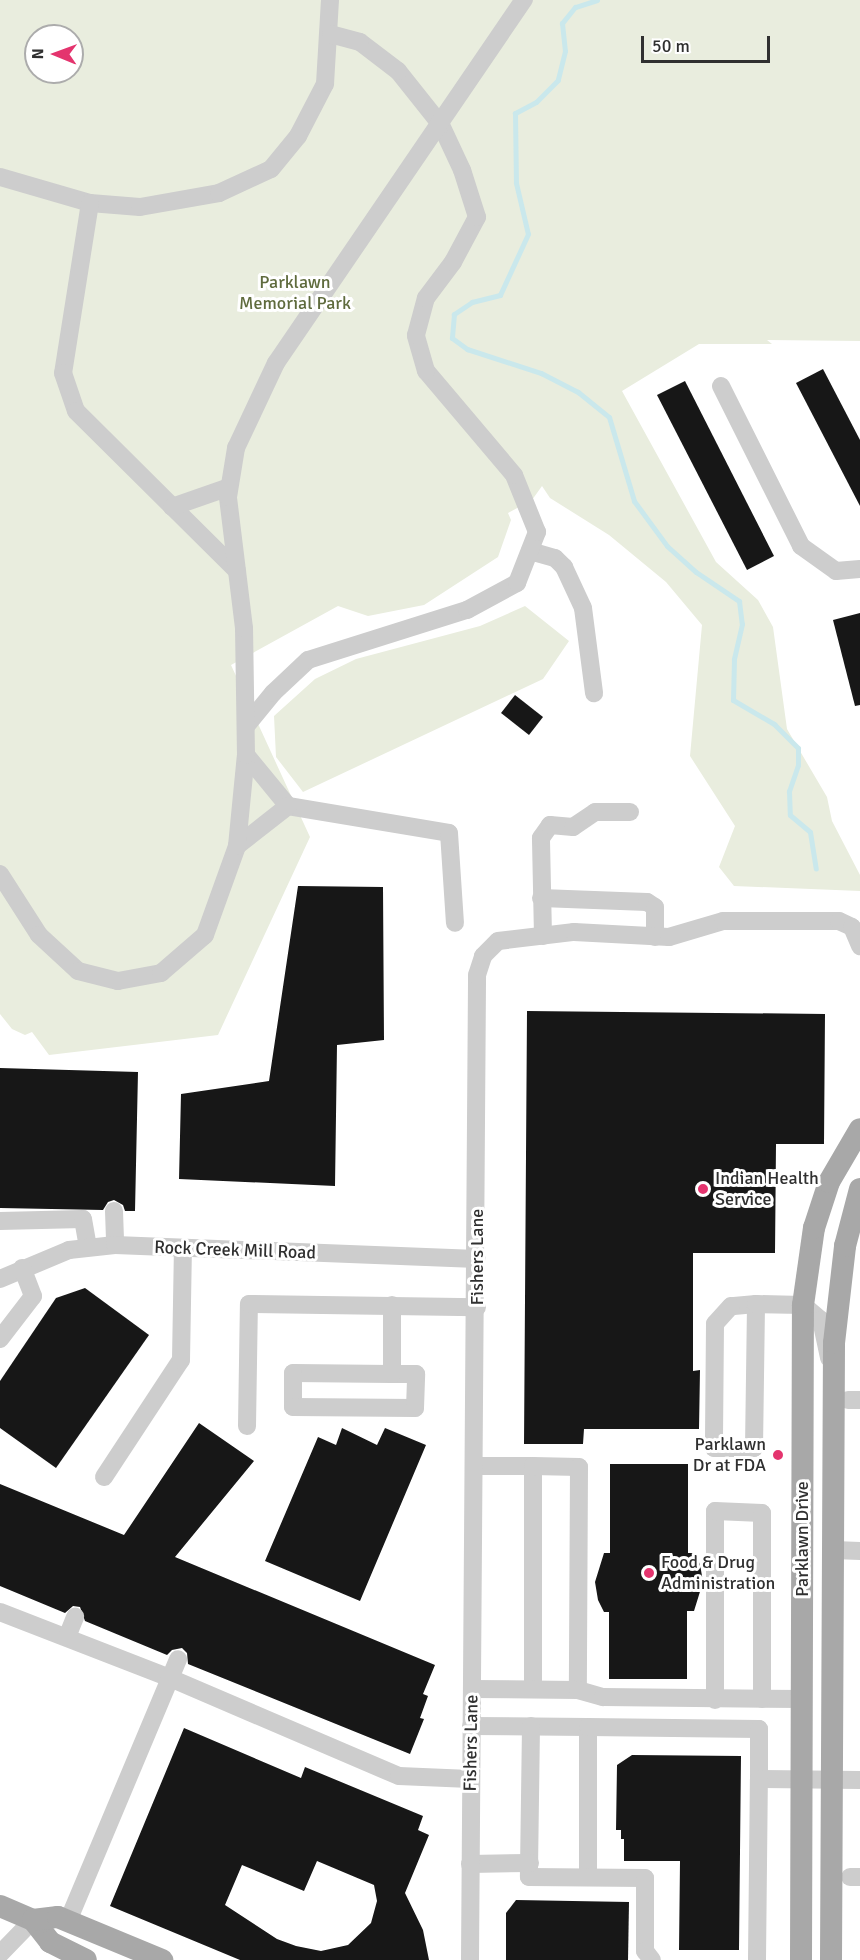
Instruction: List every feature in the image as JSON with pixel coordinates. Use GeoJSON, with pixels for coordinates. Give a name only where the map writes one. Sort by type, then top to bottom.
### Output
{"type":"FeatureCollection","features":[{"type":"Feature","properties":{"kind":"main road","name":"Parklawn Drive"},"geometry":{"type":"LineString","coordinates":[[801,1960],[803,1305],[814,1228],[826,1191],[860,1129]]}},
{"type":"Feature","properties":{"kind":"main road","name":"Parklawn Drive"},"geometry":{"type":"LineString","coordinates":[[831,1960],[834,1382],[843,1257],[850,1218],[860,1189]]}},
{"type":"Feature","properties":{"kind":"main road"},"geometry":{"type":"LineString","coordinates":[[0,1906],[33,1920],[50,1942],[86,1960]]}},
{"type":"Feature","properties":{"kind":"main road"},"geometry":{"type":"LineString","coordinates":[[33,1920],[58,1917],[162,1960]]}},
{"type":"Feature","properties":{"kind":"street"},"geometry":{"type":"LineString","coordinates":[[0,177],[90,203],[140,207],[219,193],[271,169],[298,136],[325,84],[331,34],[330,0]]}},
{"type":"Feature","properties":{"kind":"street"},"geometry":{"type":"LineString","coordinates":[[0,873],[39,935],[78,971],[118,981],[161,973],[205,935],[237,846],[246,754],[244,628],[229,488],[236,448],[276,363],[441,125],[524,0]]}},
{"type":"Feature","properties":{"kind":"street"},"geometry":{"type":"LineString","coordinates":[[246,726],[273,693],[308,660],[467,610],[517,583],[537,532],[514,475],[426,371],[416,335],[426,298],[453,262],[477,217],[441,125],[398,71],[360,42],[331,34]]}},
{"type":"Feature","properties":{"kind":"street"},"geometry":{"type":"LineString","coordinates":[[90,203],[63,373],[76,411],[237,571]]}},
{"type":"Feature","properties":{"kind":"street"},"geometry":{"type":"LineString","coordinates":[[721,386],[801,546],[836,572],[860,569]]}},
{"type":"Feature","properties":{"kind":"street"},"geometry":{"type":"LineString","coordinates":[[172,507],[229,488]]}},
{"type":"Feature","properties":{"kind":"street"},"geometry":{"type":"LineString","coordinates":[[530,551],[555,558],[569,577],[583,608],[594,693]]}},
{"type":"Feature","properties":{"kind":"street"},"geometry":{"type":"LineString","coordinates":[[246,754],[288,806],[449,833],[455,923]]}},
{"type":"Feature","properties":{"kind":"street"},"geometry":{"type":"LineString","coordinates":[[237,846],[288,806]]}},
{"type":"Feature","properties":{"kind":"street"},"geometry":{"type":"LineString","coordinates":[[543,936],[541,838],[550,825],[573,826],[595,812],[630,812]]}},
{"type":"Feature","properties":{"kind":"street"},"geometry":{"type":"LineString","coordinates":[[541,898],[647,902],[655,907],[655,937]]}},
{"type":"Feature","properties":{"kind":"street","name":"Fishers Lane"},"geometry":{"type":"LineString","coordinates":[[470,1960],[470,1779],[476,1466],[477,975],[483,956],[498,941],[574,932],[669,938],[723,921],[839,921],[852,927],[860,946]]}},
{"type":"Feature","properties":{"kind":"street"},"geometry":{"type":"LineString","coordinates":[[114,1211],[115,1245]]}},
{"type":"Feature","properties":{"kind":"street"},"geometry":{"type":"LineString","coordinates":[[0,1221],[83,1219],[88,1246]]}},
{"type":"Feature","properties":{"kind":"street","name":"Rock Creek Mill Road"},"geometry":{"type":"LineString","coordinates":[[0,1279],[22,1268],[88,1246],[115,1245],[477,1259]]}},
{"type":"Feature","properties":{"kind":"street"},"geometry":{"type":"LineString","coordinates":[[104,1477],[181,1360],[183,1248]]}},
{"type":"Feature","properties":{"kind":"street"},"geometry":{"type":"LineString","coordinates":[[0,1339],[33,1296],[22,1268]]}},
{"type":"Feature","properties":{"kind":"street"},"geometry":{"type":"LineString","coordinates":[[247,1426],[249,1304],[477,1307]]}},
{"type":"Feature","properties":{"kind":"street"},"geometry":{"type":"LineString","coordinates":[[756,1304],[754,1448],[714,1448],[715,1324],[730,1306],[756,1304],[803,1305],[821,1320],[834,1382]]}},
{"type":"Feature","properties":{"kind":"street"},"geometry":{"type":"LineString","coordinates":[[392,1305],[392,1374]]}},
{"type":"Feature","properties":{"kind":"street"},"geometry":{"type":"LineString","coordinates":[[293,1373],[392,1374],[416,1374],[415,1408],[293,1407],[293,1373]]}},
{"type":"Feature","properties":{"kind":"street"},"geometry":{"type":"LineString","coordinates":[[476,1466],[579,1467],[578,1690]]}},
{"type":"Feature","properties":{"kind":"street"},"geometry":{"type":"LineString","coordinates":[[533,1466],[533,1689]]}},
{"type":"Feature","properties":{"kind":"street"},"geometry":{"type":"LineString","coordinates":[[715,1700],[715,1511],[762,1513],[762,1700]]}},
{"type":"Feature","properties":{"kind":"street"},"geometry":{"type":"LineString","coordinates":[[834,1550],[860,1551]]}},
{"type":"Feature","properties":{"kind":"street"},"geometry":{"type":"LineString","coordinates":[[0,1612],[170,1678],[399,1776],[470,1779]]}},
{"type":"Feature","properties":{"kind":"street"},"geometry":{"type":"LineString","coordinates":[[67,1638],[75,1617]]}},
{"type":"Feature","properties":{"kind":"street"},"geometry":{"type":"LineString","coordinates":[[68,1921],[178,1659]]}},
{"type":"Feature","properties":{"kind":"street"},"geometry":{"type":"LineString","coordinates":[[472,1689],[578,1690],[603,1697],[715,1700],[803,1699]]}},
{"type":"Feature","properties":{"kind":"street"},"geometry":{"type":"LineString","coordinates":[[471,1725],[759,1729],[757,1960]]}},
{"type":"Feature","properties":{"kind":"street"},"geometry":{"type":"LineString","coordinates":[[531,1726],[529,1877],[645,1878],[645,1952],[652,1960]]}},
{"type":"Feature","properties":{"kind":"street"},"geometry":{"type":"LineString","coordinates":[[588,1727],[588,1877]]}},
{"type":"Feature","properties":{"kind":"street"},"geometry":{"type":"LineString","coordinates":[[759,1779],[860,1780]]}},
{"type":"Feature","properties":{"kind":"street"},"geometry":{"type":"LineString","coordinates":[[470,1864],[530,1863]]}},
{"type":"Feature","properties":{"kind":"street"},"geometry":{"type":"LineString","coordinates":[[0,1954],[33,1920]]}},
{"type":"Feature","properties":{"kind":"green space","name":"Parklawn Memorial Park"},"geometry":{"type":"Polygon","coordinates":[[[0,0],[860,0],[860,341],[767,340],[772,344],[699,344],[622,391],[716,562],[758,600],[773,627],[787,729],[827,797],[832,821],[860,875],[860,891],[734,886],[719,867],[735,826],[690,756],[702,625],[666,582],[609,535],[550,498],[542,486],[532,500],[508,513],[511,520],[498,557],[424,605],[368,616],[338,606],[231,665],[310,837],[218,1035],[49,1055],[32,1032],[25,1035],[12,1029],[0,1014],[0,0]]]}},
{"type":"Feature","properties":{"kind":"green space"},"geometry":{"type":"Polygon","coordinates":[[[525,606],[569,641],[543,679],[303,792],[276,757],[274,716],[315,679],[356,659],[480,626],[525,606]]]}},
{"type":"Feature","properties":{"kind":"building"},"geometry":{"type":"Polygon","coordinates":[[[823,369],[860,440],[860,506],[796,383],[823,369]]]}},
{"type":"Feature","properties":{"kind":"building"},"geometry":{"type":"Polygon","coordinates":[[[685,381],[774,556],[747,570],[657,395],[685,381]]]}},
{"type":"Feature","properties":{"kind":"building"},"geometry":{"type":"Polygon","coordinates":[[[860,613],[860,705],[855,706],[833,620],[860,613]]]}},
{"type":"Feature","properties":{"kind":"building"},"geometry":{"type":"Polygon","coordinates":[[[515,695],[543,717],[529,735],[501,713],[515,695]]]}},
{"type":"Feature","properties":{"kind":"building"},"geometry":{"type":"Polygon","coordinates":[[[298,886],[383,887],[384,1040],[337,1045],[335,1186],[179,1179],[181,1094],[269,1081],[298,886]]]}},
{"type":"Feature","properties":{"kind":"building"},"geometry":{"type":"Polygon","coordinates":[[[527,1011],[825,1014],[824,1144],[776,1144],[775,1253],[693,1253],[693,1371],[700,1370],[699,1429],[584,1429],[583,1444],[524,1444],[527,1011]]]}},
{"type":"Feature","properties":{"kind":"building"},"geometry":{"type":"Polygon","coordinates":[[[0,1068],[138,1072],[135,1211],[125,1211],[123,1205],[114,1200],[108,1202],[103,1210],[0,1208],[0,1068]]]}},
{"type":"Feature","properties":{"kind":"building"},"geometry":{"type":"Polygon","coordinates":[[[85,1288],[149,1335],[56,1468],[0,1428],[0,1381],[56,1298],[85,1288]]]}},
{"type":"Feature","properties":{"kind":"building"},"geometry":{"type":"Polygon","coordinates":[[[199,1423],[254,1461],[175,1557],[435,1665],[423,1694],[428,1696],[420,1718],[424,1719],[410,1754],[188,1664],[187,1653],[182,1648],[172,1650],[167,1655],[85,1621],[80,1607],[73,1606],[65,1613],[0,1586],[0,1484],[124,1535],[199,1423]]]}},
{"type":"Feature","properties":{"kind":"building"},"geometry":{"type":"Polygon","coordinates":[[[342,1428],[377,1445],[385,1428],[426,1445],[360,1601],[265,1561],[318,1437],[336,1445],[342,1428]]]}},
{"type":"Feature","properties":{"kind":"building","name":"Food & Drug Administration"},"geometry":{"type":"Polygon","coordinates":[[[610,1464],[688,1464],[688,1553],[694,1553],[700,1564],[703,1582],[694,1611],[687,1611],[687,1679],[609,1679],[609,1612],[604,1612],[598,1600],[595,1582],[604,1553],[610,1553],[610,1464]]]}},
{"type":"Feature","properties":{"kind":"building"},"geometry":{"type":"Polygon","coordinates":[[[184,1728],[301,1778],[305,1767],[423,1816],[418,1830],[429,1835],[405,1893],[423,1930],[429,1960],[240,1960],[110,1906],[184,1728]],[[317,1861],[304,1891],[242,1865],[225,1905],[277,1939],[321,1951],[348,1945],[371,1923],[377,1901],[374,1885],[317,1861]]]}},
{"type":"Feature","properties":{"kind":"building"},"geometry":{"type":"Polygon","coordinates":[[[632,1755],[741,1756],[739,1950],[679,1950],[680,1861],[624,1861],[624,1839],[621,1839],[621,1830],[616,1830],[617,1765],[632,1755]]]}},
{"type":"Feature","properties":{"kind":"building"},"geometry":{"type":"Polygon","coordinates":[[[516,1900],[629,1902],[628,1960],[506,1960],[506,1913],[516,1900]]]}},
{"type":"Feature","properties":{"kind":"waterway"},"geometry":{"type":"LineString","coordinates":[[597,0],[575,7],[562,23],[565,51],[558,80],[536,102],[515,113],[516,183],[528,234],[500,295],[472,302],[454,314],[452,338],[467,349],[541,373],[578,392],[609,417],[634,501],[667,546],[696,572],[739,601],[742,624],[734,659],[733,700],[774,724],[798,748],[798,765],[789,791],[790,815],[810,832],[816,869]]}},
{"type":"Feature","properties":{"kind":"place","name":"Indian Health Service"},"geometry":{"type":"Point","coordinates":[703,1189]}},
{"type":"Feature","properties":{"kind":"place","name":"Parklawn Dr at FDA"},"geometry":{"type":"Point","coordinates":[778,1455]}},
{"type":"Feature","properties":{"kind":"place","name":"Food & Drug Administration"},"geometry":{"type":"Point","coordinates":[649,1573]}}]}
